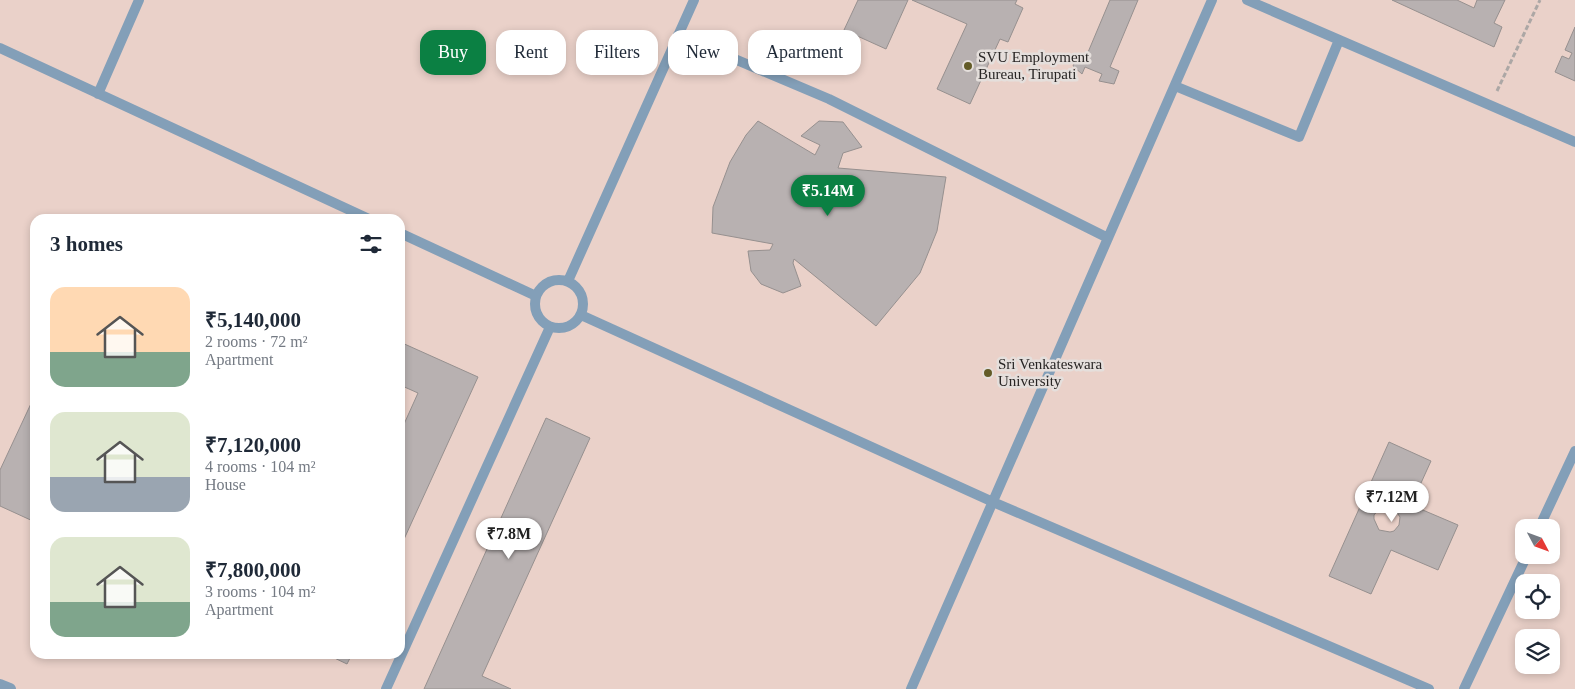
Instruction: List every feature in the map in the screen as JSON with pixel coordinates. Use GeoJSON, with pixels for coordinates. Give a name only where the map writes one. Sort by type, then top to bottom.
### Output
{"type":"FeatureCollection","features":[{"type":"Feature","properties":{"kind":"street"},"geometry":{"type":"LineString","coordinates":[[0,685],[10,689]]}},
{"type":"Feature","properties":{"kind":"lane"},"geometry":{"type":"LineString","coordinates":[[98,94],[139,0]]}},
{"type":"Feature","properties":{"kind":"lane"},"geometry":{"type":"LineString","coordinates":[[680,30],[694,0]]}},
{"type":"Feature","properties":{"kind":"lane"},"geometry":{"type":"LineString","coordinates":[[911,689],[1212,0]]}},
{"type":"Feature","properties":{"kind":"lane"},"geometry":{"type":"LineString","coordinates":[[1247,0],[1575,142]]}},
{"type":"Feature","properties":{"kind":"lane"},"geometry":{"type":"LineString","coordinates":[[1175,86],[1298,137],[1339,40]]}},
{"type":"Feature","properties":{"kind":"lane"},"geometry":{"type":"LineString","coordinates":[[0,48],[358,214]]}},
{"type":"Feature","properties":{"kind":"lane"},"geometry":{"type":"LineString","coordinates":[[568,282],[668,57]]}},
{"type":"Feature","properties":{"kind":"lane"},"geometry":{"type":"LineString","coordinates":[[738,61],[829,100],[1108,238]]}},
{"type":"Feature","properties":{"kind":"lane"},"geometry":{"type":"LineString","coordinates":[[405,235],[536,296]]}},
{"type":"Feature","properties":{"kind":"lane"},"geometry":{"type":"LineString","coordinates":[[558,280],[568,282],[576,287],[582,295],[584,305],[581,315],[575,323],[566,328],[556,329],[550,327],[539,318],[535,308],[536,296],[548,283],[558,280]]}},
{"type":"Feature","properties":{"kind":"lane"},"geometry":{"type":"LineString","coordinates":[[581,315],[993,502],[1429,689]]}},
{"type":"Feature","properties":{"kind":"lane"},"geometry":{"type":"LineString","coordinates":[[405,647],[550,327]]}},
{"type":"Feature","properties":{"kind":"lane"},"geometry":{"type":"LineString","coordinates":[[1544,519],[1575,451]]}},
{"type":"Feature","properties":{"kind":"lane"},"geometry":{"type":"LineString","coordinates":[[1464,689],[1523,564]]}},
{"type":"Feature","properties":{"kind":"lane"},"geometry":{"type":"LineString","coordinates":[[386,689],[400,659]]}},
{"type":"Feature","properties":{"kind":"path"},"geometry":{"type":"LineString","coordinates":[[1491,106],[1540,0]]}},
{"type":"Feature","properties":{"kind":"shaded area","name":"Sri Venkateswara University"},"geometry":{"type":"Polygon","coordinates":[[[0,0],[1575,0],[1575,689],[0,689],[0,0]]]}},
{"type":"Feature","properties":{"kind":"building"},"geometry":{"type":"Polygon","coordinates":[[[858,0],[908,0],[886,49],[861,38],[861,30],[844,30],[858,0]]]}},
{"type":"Feature","properties":{"kind":"building","name":"SVU Employment Bureau, Tirupati"},"geometry":{"type":"Polygon","coordinates":[[[912,0],[1017,0],[1015,4],[1023,8],[1008,42],[1000,39],[970,104],[937,89],[967,24],[912,0]]]}},
{"type":"Feature","properties":{"kind":"building"},"geometry":{"type":"Polygon","coordinates":[[[1110,0],[1138,0],[1110,67],[1119,71],[1114,84],[1099,81],[1102,74],[1085,67],[1082,74],[1073,66],[1079,54],[1086,57],[1110,0]]]}},
{"type":"Feature","properties":{"kind":"building"},"geometry":{"type":"Polygon","coordinates":[[[1392,0],[1457,0],[1474,8],[1477,0],[1505,0],[1494,23],[1502,27],[1494,47],[1392,0]]]}},
{"type":"Feature","properties":{"kind":"building"},"geometry":{"type":"Polygon","coordinates":[[[1575,27],[1575,81],[1555,72],[1562,56],[1569,59],[1572,53],[1565,50],[1575,27]]]}},
{"type":"Feature","properties":{"kind":"building"},"geometry":{"type":"Polygon","coordinates":[[[758,121],[815,155],[820,145],[801,136],[819,121],[843,122],[862,147],[843,153],[838,168],[946,177],[937,231],[920,273],[876,326],[794,259],[793,263],[801,286],[783,293],[761,284],[751,271],[748,251],[770,250],[773,244],[712,233],[713,207],[730,162],[746,135],[758,121]]]}},
{"type":"Feature","properties":{"kind":"building"},"geometry":{"type":"Polygon","coordinates":[[[405,344],[478,377],[405,537],[405,422],[418,393],[405,387],[405,344]]]}},
{"type":"Feature","properties":{"kind":"building"},"geometry":{"type":"Polygon","coordinates":[[[30,406],[30,520],[0,506],[0,470],[30,406]]]}},
{"type":"Feature","properties":{"kind":"building"},"geometry":{"type":"Polygon","coordinates":[[[546,418],[590,438],[482,676],[511,689],[424,689],[546,418]]]}},
{"type":"Feature","properties":{"kind":"building"},"geometry":{"type":"Polygon","coordinates":[[[1389,442],[1431,461],[1411,505],[1458,525],[1438,570],[1391,550],[1371,594],[1329,576],[1389,442]],[[1386,506],[1379,509],[1374,515],[1379,530],[1394,531],[1399,525],[1400,517],[1394,508],[1386,506]]]}},
{"type":"Feature","properties":{"kind":"building"},"geometry":{"type":"Polygon","coordinates":[[[336,659],[350,659],[347,664],[336,659]]]}},
{"type":"Feature","properties":{"kind":"place","name":"SVU Employment Bureau, Tirupati"},"geometry":{"type":"Point","coordinates":[968,66]}},
{"type":"Feature","properties":{"kind":"place","name":"Sri Venkateswara University"},"geometry":{"type":"Point","coordinates":[988,373]}}]}
